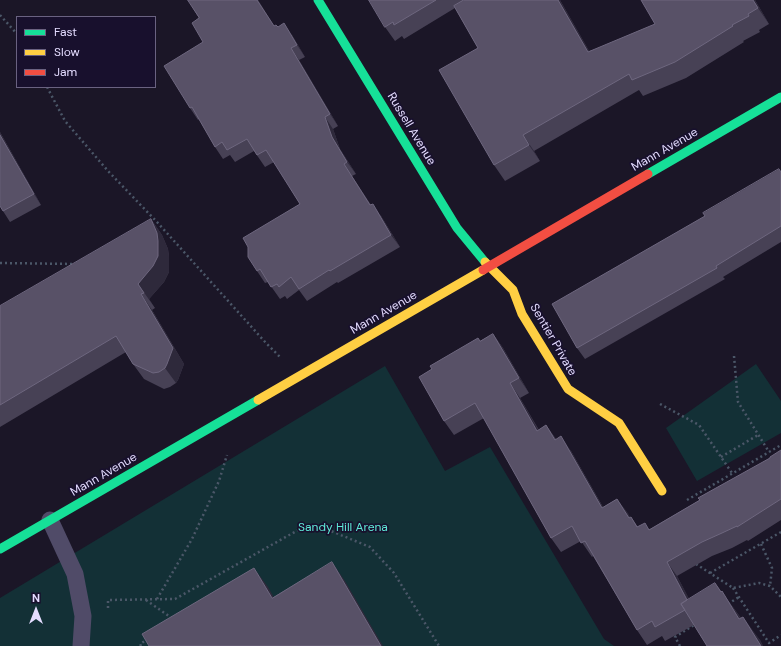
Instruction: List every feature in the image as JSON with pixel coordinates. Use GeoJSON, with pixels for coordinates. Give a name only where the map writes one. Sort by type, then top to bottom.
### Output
{"type":"FeatureCollection","features":[{"type":"Feature","properties":{"kind":"street","name":"Russell Avenue"},"geometry":{"type":"LineString","coordinates":[[318,0],[458,228],[489,266]]}},
{"type":"Feature","properties":{"kind":"street","name":"Mann Avenue"},"geometry":{"type":"LineString","coordinates":[[0,549],[781,97]]}},
{"type":"Feature","properties":{"kind":"street","name":"Sentier Private"},"geometry":{"type":"LineString","coordinates":[[489,266],[513,290],[522,314],[568,389],[619,423],[662,492]]}},
{"type":"Feature","properties":{"kind":"lane"},"geometry":{"type":"LineString","coordinates":[[50,520],[75,574],[83,616],[80,646]]}},
{"type":"Feature","properties":{"kind":"path"},"geometry":{"type":"LineString","coordinates":[[0,15],[16,33]]}},
{"type":"Feature","properties":{"kind":"path"},"geometry":{"type":"LineString","coordinates":[[48,88],[65,121],[103,166],[157,222],[298,377]]}},
{"type":"Feature","properties":{"kind":"path"},"geometry":{"type":"LineString","coordinates":[[0,263],[75,265],[82,261]]}},
{"type":"Feature","properties":{"kind":"path"},"geometry":{"type":"LineString","coordinates":[[734,356],[738,402],[769,452]]}},
{"type":"Feature","properties":{"kind":"path"},"geometry":{"type":"LineString","coordinates":[[660,404],[699,425],[732,473]]}},
{"type":"Feature","properties":{"kind":"path"},"geometry":{"type":"LineString","coordinates":[[721,456],[758,435]]}},
{"type":"Feature","properties":{"kind":"path"},"geometry":{"type":"LineString","coordinates":[[686,500],[781,445]]}},
{"type":"Feature","properties":{"kind":"path"},"geometry":{"type":"LineString","coordinates":[[157,600],[195,531],[219,481],[227,455]]}},
{"type":"Feature","properties":{"kind":"path"},"geometry":{"type":"LineString","coordinates":[[107,614],[108,600],[175,599],[300,529],[330,532],[370,547],[394,574],[439,646]]}},
{"type":"Feature","properties":{"kind":"path"},"geometry":{"type":"LineString","coordinates":[[710,574],[781,532]]}},
{"type":"Feature","properties":{"kind":"path"},"geometry":{"type":"LineString","coordinates":[[761,544],[772,568],[770,586]]}},
{"type":"Feature","properties":{"kind":"path"},"geometry":{"type":"LineString","coordinates":[[692,558],[696,565],[733,588],[769,643],[781,635]]}},
{"type":"Feature","properties":{"kind":"path"},"geometry":{"type":"LineString","coordinates":[[733,588],[759,583],[770,586],[781,597]]}},
{"type":"Feature","properties":{"kind":"path"},"geometry":{"type":"LineString","coordinates":[[727,605],[740,597]]}},
{"type":"Feature","properties":{"kind":"path"},"geometry":{"type":"LineString","coordinates":[[145,600],[177,622]]}},
{"type":"Feature","properties":{"kind":"path"},"geometry":{"type":"LineString","coordinates":[[680,646],[675,637],[701,621]]}},
{"type":"Feature","properties":{"kind":"path"},"geometry":{"type":"LineString","coordinates":[[141,646],[140,644],[152,637]]}},
{"type":"Feature","properties":{"kind":"green space"},"geometry":{"type":"Polygon","coordinates":[[[756,364],[781,401],[781,433],[697,481],[666,428],[756,364]]]}},
{"type":"Feature","properties":{"kind":"green space","name":"Sandy Hill Arena"},"geometry":{"type":"Polygon","coordinates":[[[385,366],[445,471],[490,447],[604,639],[614,646],[0,646],[0,598],[385,366]]]}},
{"type":"Feature","properties":{"kind":"building"},"geometry":{"type":"Polygon","coordinates":[[[188,0],[257,0],[274,26],[276,25],[278,27],[284,23],[297,45],[291,48],[330,114],[325,117],[332,137],[347,162],[344,164],[370,205],[373,204],[391,235],[299,289],[291,277],[279,287],[277,284],[271,287],[260,269],[257,271],[248,257],[248,247],[243,238],[300,204],[266,150],[257,155],[247,139],[227,150],[222,142],[215,147],[192,107],[190,108],[164,66],[203,42],[192,23],[199,18],[188,0]]]}},
{"type":"Feature","properties":{"kind":"building"},"geometry":{"type":"Polygon","coordinates":[[[369,0],[436,0],[394,25],[393,22],[385,27],[369,0]]]}},
{"type":"Feature","properties":{"kind":"building"},"geometry":{"type":"Polygon","coordinates":[[[464,0],[558,0],[588,52],[655,24],[641,0],[753,0],[758,8],[748,14],[749,16],[732,25],[733,26],[675,62],[632,80],[629,74],[523,135],[529,145],[494,165],[439,70],[478,48],[454,6],[464,0]]]}},
{"type":"Feature","properties":{"kind":"building"},"geometry":{"type":"Polygon","coordinates":[[[0,135],[34,194],[3,211],[0,206],[0,135]]]}},
{"type":"Feature","properties":{"kind":"building"},"geometry":{"type":"Polygon","coordinates":[[[779,169],[781,172],[781,226],[716,266],[717,268],[577,348],[552,304],[705,216],[703,213],[779,169]]]}},
{"type":"Feature","properties":{"kind":"building"},"geometry":{"type":"Polygon","coordinates":[[[151,219],[157,233],[158,256],[153,266],[138,284],[144,293],[141,294],[173,348],[165,368],[159,372],[153,373],[133,364],[116,336],[0,405],[0,306],[151,219]]]}},
{"type":"Feature","properties":{"kind":"building"},"geometry":{"type":"Polygon","coordinates":[[[493,334],[519,378],[510,383],[537,431],[546,425],[555,440],[561,436],[602,508],[617,499],[629,518],[631,517],[637,527],[645,523],[649,530],[700,500],[698,498],[770,458],[781,450],[781,499],[737,527],[702,542],[667,562],[687,600],[681,604],[685,610],[655,627],[652,621],[637,630],[585,541],[581,543],[572,526],[551,538],[475,403],[444,421],[419,377],[432,369],[430,366],[478,338],[480,341],[493,334]]]}},
{"type":"Feature","properties":{"kind":"building"},"geometry":{"type":"Polygon","coordinates":[[[332,562],[381,646],[149,646],[142,634],[254,568],[272,598],[332,562]]]}},
{"type":"Feature","properties":{"kind":"building"},"geometry":{"type":"Polygon","coordinates":[[[715,583],[721,592],[722,591],[739,619],[743,617],[761,646],[707,646],[681,604],[715,583]]]}},
{"type":"Feature","properties":{"kind":"traffic: fast"},"geometry":{"type":"LineString","coordinates":[[318,0],[457,228],[485,262]]}},
{"type":"Feature","properties":{"kind":"traffic: fast"},"geometry":{"type":"LineString","coordinates":[[648,174],[781,97]]}},
{"type":"Feature","properties":{"kind":"traffic: fast"},"geometry":{"type":"LineString","coordinates":[[0,549],[258,400]]}},
{"type":"Feature","properties":{"kind":"traffic: slow"},"geometry":{"type":"LineString","coordinates":[[485,262],[513,290],[522,314],[568,389],[619,423],[662,491]]}},
{"type":"Feature","properties":{"kind":"traffic: slow"},"geometry":{"type":"LineString","coordinates":[[258,400],[483,270]]}},
{"type":"Feature","properties":{"kind":"traffic: jam"},"geometry":{"type":"LineString","coordinates":[[483,270],[648,174]]}}]}
